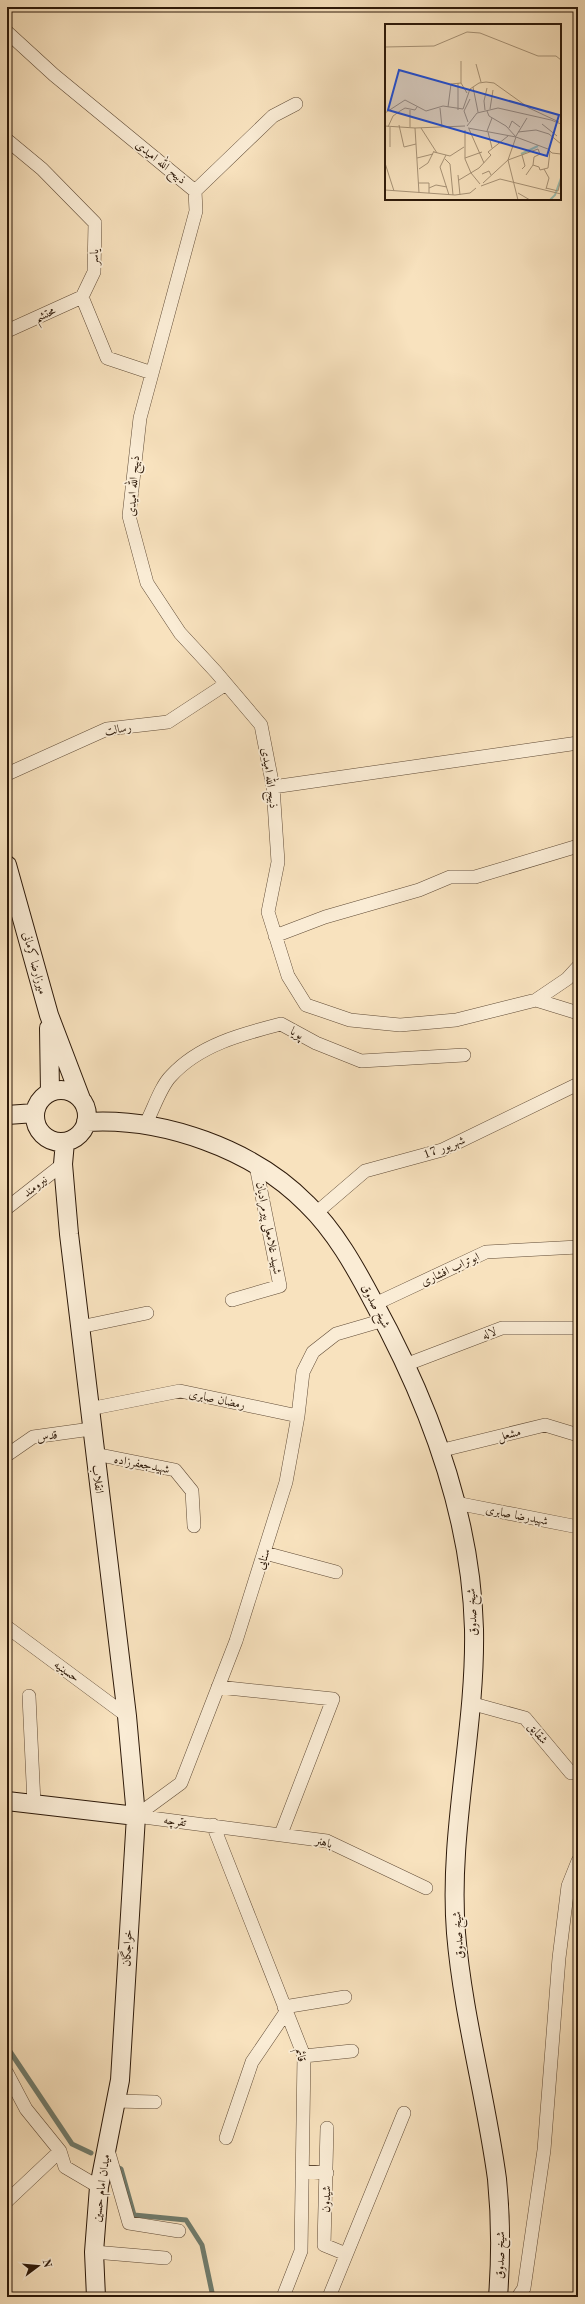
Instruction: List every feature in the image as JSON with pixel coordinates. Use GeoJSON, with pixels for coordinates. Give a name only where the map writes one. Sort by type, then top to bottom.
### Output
{"type":"FeatureCollection","features":[{"type":"Feature","properties":{"kind":"main road","name":"میرزارضا کرمانی"},"geometry":{"type":"LineString","coordinates":[[7,865],[49,1015]]}},
{"type":"Feature","properties":{"kind":"main road"},"geometry":{"type":"LineString","coordinates":[[49,1015],[50,1092]]}},
{"type":"Feature","properties":{"kind":"main road"},"geometry":{"type":"LineString","coordinates":[[49,1015],[85,1106],[86,1122],[78,1135],[65,1142],[57,1142],[43,1135],[38,1128],[35,1113],[37,1104],[50,1092],[66,1090],[81,1099]]}},
{"type":"Feature","properties":{"kind":"main road"},"geometry":{"type":"LineString","coordinates":[[7,1115],[35,1113]]}},
{"type":"Feature","properties":{"kind":"main road","name":"شیخ صدوق"},"geometry":{"type":"LineString","coordinates":[[86,1122],[105,1121],[145,1125],[174,1130],[200,1138],[245,1159],[306,1202],[316,1213],[354,1266],[384,1320],[417,1390],[439,1451],[456,1503],[468,1555],[474,1623],[470,1704],[457,1850],[456,1931],[463,1991],[496,2178],[500,2223],[498,2297]]}},
{"type":"Feature","properties":{"kind":"main road","name":"انقلاب"},"geometry":{"type":"LineString","coordinates":[[65,1142],[63,1164],[80,1327],[91,1429],[127,1716],[136,1816]]}},
{"type":"Feature","properties":{"kind":"main road"},"geometry":{"type":"LineString","coordinates":[[7,1801],[136,1816]]}},
{"type":"Feature","properties":{"kind":"main road","name":"خواجگان"},"geometry":{"type":"LineString","coordinates":[[120,2080],[136,1816]]}},
{"type":"Feature","properties":{"kind":"main road","name":"میدان امام حسین"},"geometry":{"type":"LineString","coordinates":[[96,2297],[94,2252],[99,2187],[120,2080]]}},
{"type":"Feature","properties":{"kind":"street","name":"ذبیح الله امیدی"},"geometry":{"type":"LineString","coordinates":[[7,32],[54,75],[195,191],[196,211],[140,418],[129,516],[147,583],[180,633],[261,725],[273,787],[278,862],[268,912],[288,976],[306,1005],[350,1020],[400,1025],[456,1020],[536,1000]]}},
{"type":"Feature","properties":{"kind":"street"},"geometry":{"type":"LineString","coordinates":[[195,191],[273,116],[296,104]]}},
{"type":"Feature","properties":{"kind":"street","name":"یاسر"},"geometry":{"type":"LineString","coordinates":[[7,140],[42,169],[95,223],[94,272],[82,297]]}},
{"type":"Feature","properties":{"kind":"street"},"geometry":{"type":"LineString","coordinates":[[82,297],[107,358],[152,373]]}},
{"type":"Feature","properties":{"kind":"street","name":"محتشم"},"geometry":{"type":"LineString","coordinates":[[7,330],[82,297]]}},
{"type":"Feature","properties":{"kind":"street","name":"رسالت"},"geometry":{"type":"LineString","coordinates":[[7,774],[107,729],[168,722],[226,684]]}},
{"type":"Feature","properties":{"kind":"street"},"geometry":{"type":"LineString","coordinates":[[273,787],[578,743]]}},
{"type":"Feature","properties":{"kind":"street"},"geometry":{"type":"LineString","coordinates":[[275,936],[325,917],[419,890],[450,878],[475,877],[578,846]]}},
{"type":"Feature","properties":{"kind":"street"},"geometry":{"type":"LineString","coordinates":[[536,1000],[568,979],[578,967]]}},
{"type":"Feature","properties":{"kind":"street"},"geometry":{"type":"LineString","coordinates":[[536,1000],[578,1013]]}},
{"type":"Feature","properties":{"kind":"street","name":"پویا"},"geometry":{"type":"LineString","coordinates":[[145,1125],[170,1076],[196,1054],[243,1034],[281,1024],[316,1043],[361,1061],[464,1055]]}},
{"type":"Feature","properties":{"kind":"street","name":"17 شهریور"},"geometry":{"type":"LineString","coordinates":[[316,1213],[365,1171],[442,1150],[578,1084]]}},
{"type":"Feature","properties":{"kind":"street","name":"نیرومند"},"geometry":{"type":"LineString","coordinates":[[7,1208],[63,1164]]}},
{"type":"Feature","properties":{"kind":"street","name":"شهید غلامعلی پیرمرادیان"},"geometry":{"type":"LineString","coordinates":[[232,1300],[280,1286],[256,1166]]}},
{"type":"Feature","properties":{"kind":"street","name":"ابوتراب افشاری"},"geometry":{"type":"LineString","coordinates":[[375,1304],[486,1252],[578,1247]]}},
{"type":"Feature","properties":{"kind":"street"},"geometry":{"type":"LineString","coordinates":[[80,1327],[146,1313]]}},
{"type":"Feature","properties":{"kind":"street","name":"سنایی"},"geometry":{"type":"LineString","coordinates":[[136,1816],[181,1783],[236,1641],[265,1553],[286,1482],[298,1416],[303,1372],[313,1352],[336,1334],[384,1320]]}},
{"type":"Feature","properties":{"kind":"street","name":"لاله"},"geometry":{"type":"LineString","coordinates":[[405,1365],[502,1328],[578,1328]]}},
{"type":"Feature","properties":{"kind":"street","name":"رمضان صابری"},"geometry":{"type":"LineString","coordinates":[[89,1409],[180,1391],[298,1416]]}},
{"type":"Feature","properties":{"kind":"street","name":"مشعل"},"geometry":{"type":"LineString","coordinates":[[439,1451],[545,1425],[578,1436]]}},
{"type":"Feature","properties":{"kind":"street","name":"قدس"},"geometry":{"type":"LineString","coordinates":[[7,1455],[33,1437],[91,1429]]}},
{"type":"Feature","properties":{"kind":"street","name":"شهیدجعفرزاده"},"geometry":{"type":"LineString","coordinates":[[95,1454],[175,1470],[192,1491],[194,1526]]}},
{"type":"Feature","properties":{"kind":"street","name":"شهیدرضا صابری"},"geometry":{"type":"LineString","coordinates":[[456,1503],[578,1527]]}},
{"type":"Feature","properties":{"kind":"street"},"geometry":{"type":"LineString","coordinates":[[265,1553],[336,1572]]}},
{"type":"Feature","properties":{"kind":"street","name":"حسینیه"},"geometry":{"type":"LineString","coordinates":[[7,1627],[127,1716]]}},
{"type":"Feature","properties":{"kind":"street"},"geometry":{"type":"LineString","coordinates":[[218,1687],[333,1699],[281,1834]]}},
{"type":"Feature","properties":{"kind":"street"},"geometry":{"type":"LineString","coordinates":[[29,1696],[34,1804]]}},
{"type":"Feature","properties":{"kind":"street","name":"شقایق"},"geometry":{"type":"LineString","coordinates":[[470,1704],[524,1718],[572,1773]]}},
{"type":"Feature","properties":{"kind":"street","name":"تقرچه"},"geometry":{"type":"LineString","coordinates":[[136,1816],[213,1825]]}},
{"type":"Feature","properties":{"kind":"street","name":"باهنر"},"geometry":{"type":"LineString","coordinates":[[213,1825],[328,1840],[426,1888]]}},
{"type":"Feature","properties":{"kind":"street","name":"قائم"},"geometry":{"type":"LineString","coordinates":[[213,1825],[304,2056],[301,2251],[282,2297]]}},
{"type":"Feature","properties":{"kind":"street"},"geometry":{"type":"LineString","coordinates":[[518,2297],[524,2288],[544,2150],[559,1958],[567,1893],[578,1861]]}},
{"type":"Feature","properties":{"kind":"street"},"geometry":{"type":"LineString","coordinates":[[226,2138],[252,2062],[285,2010],[345,1997]]}},
{"type":"Feature","properties":{"kind":"street"},"geometry":{"type":"LineString","coordinates":[[304,2056],[352,2050]]}},
{"type":"Feature","properties":{"kind":"street"},"geometry":{"type":"LineString","coordinates":[[7,2073],[26,2109],[60,2151],[65,2167],[99,2187]]}},
{"type":"Feature","properties":{"kind":"street"},"geometry":{"type":"LineString","coordinates":[[116,2101],[155,2102]]}},
{"type":"Feature","properties":{"kind":"street"},"geometry":{"type":"LineString","coordinates":[[329,2297],[404,2113]]}},
{"type":"Feature","properties":{"kind":"street","name":"شیدون"},"geometry":{"type":"LineString","coordinates":[[327,2128],[324,2245],[346,2254]]}},
{"type":"Feature","properties":{"kind":"street"},"geometry":{"type":"LineString","coordinates":[[107,2147],[129,2223],[179,2231]]}},
{"type":"Feature","properties":{"kind":"street"},"geometry":{"type":"LineString","coordinates":[[7,2200],[60,2151]]}},
{"type":"Feature","properties":{"kind":"street"},"geometry":{"type":"LineString","coordinates":[[302,2171],[326,2173]]}},
{"type":"Feature","properties":{"kind":"street"},"geometry":{"type":"LineString","coordinates":[[94,2252],[165,2258]]}},
{"type":"Feature","properties":{"kind":"waterway"},"geometry":{"type":"LineString","coordinates":[[7,2047],[72,2144],[91,2153]]}},
{"type":"Feature","properties":{"kind":"waterway"},"geometry":{"type":"LineString","coordinates":[[117,2167],[121,2169],[134,2215],[186,2220],[202,2245],[213,2297]]}}]}
